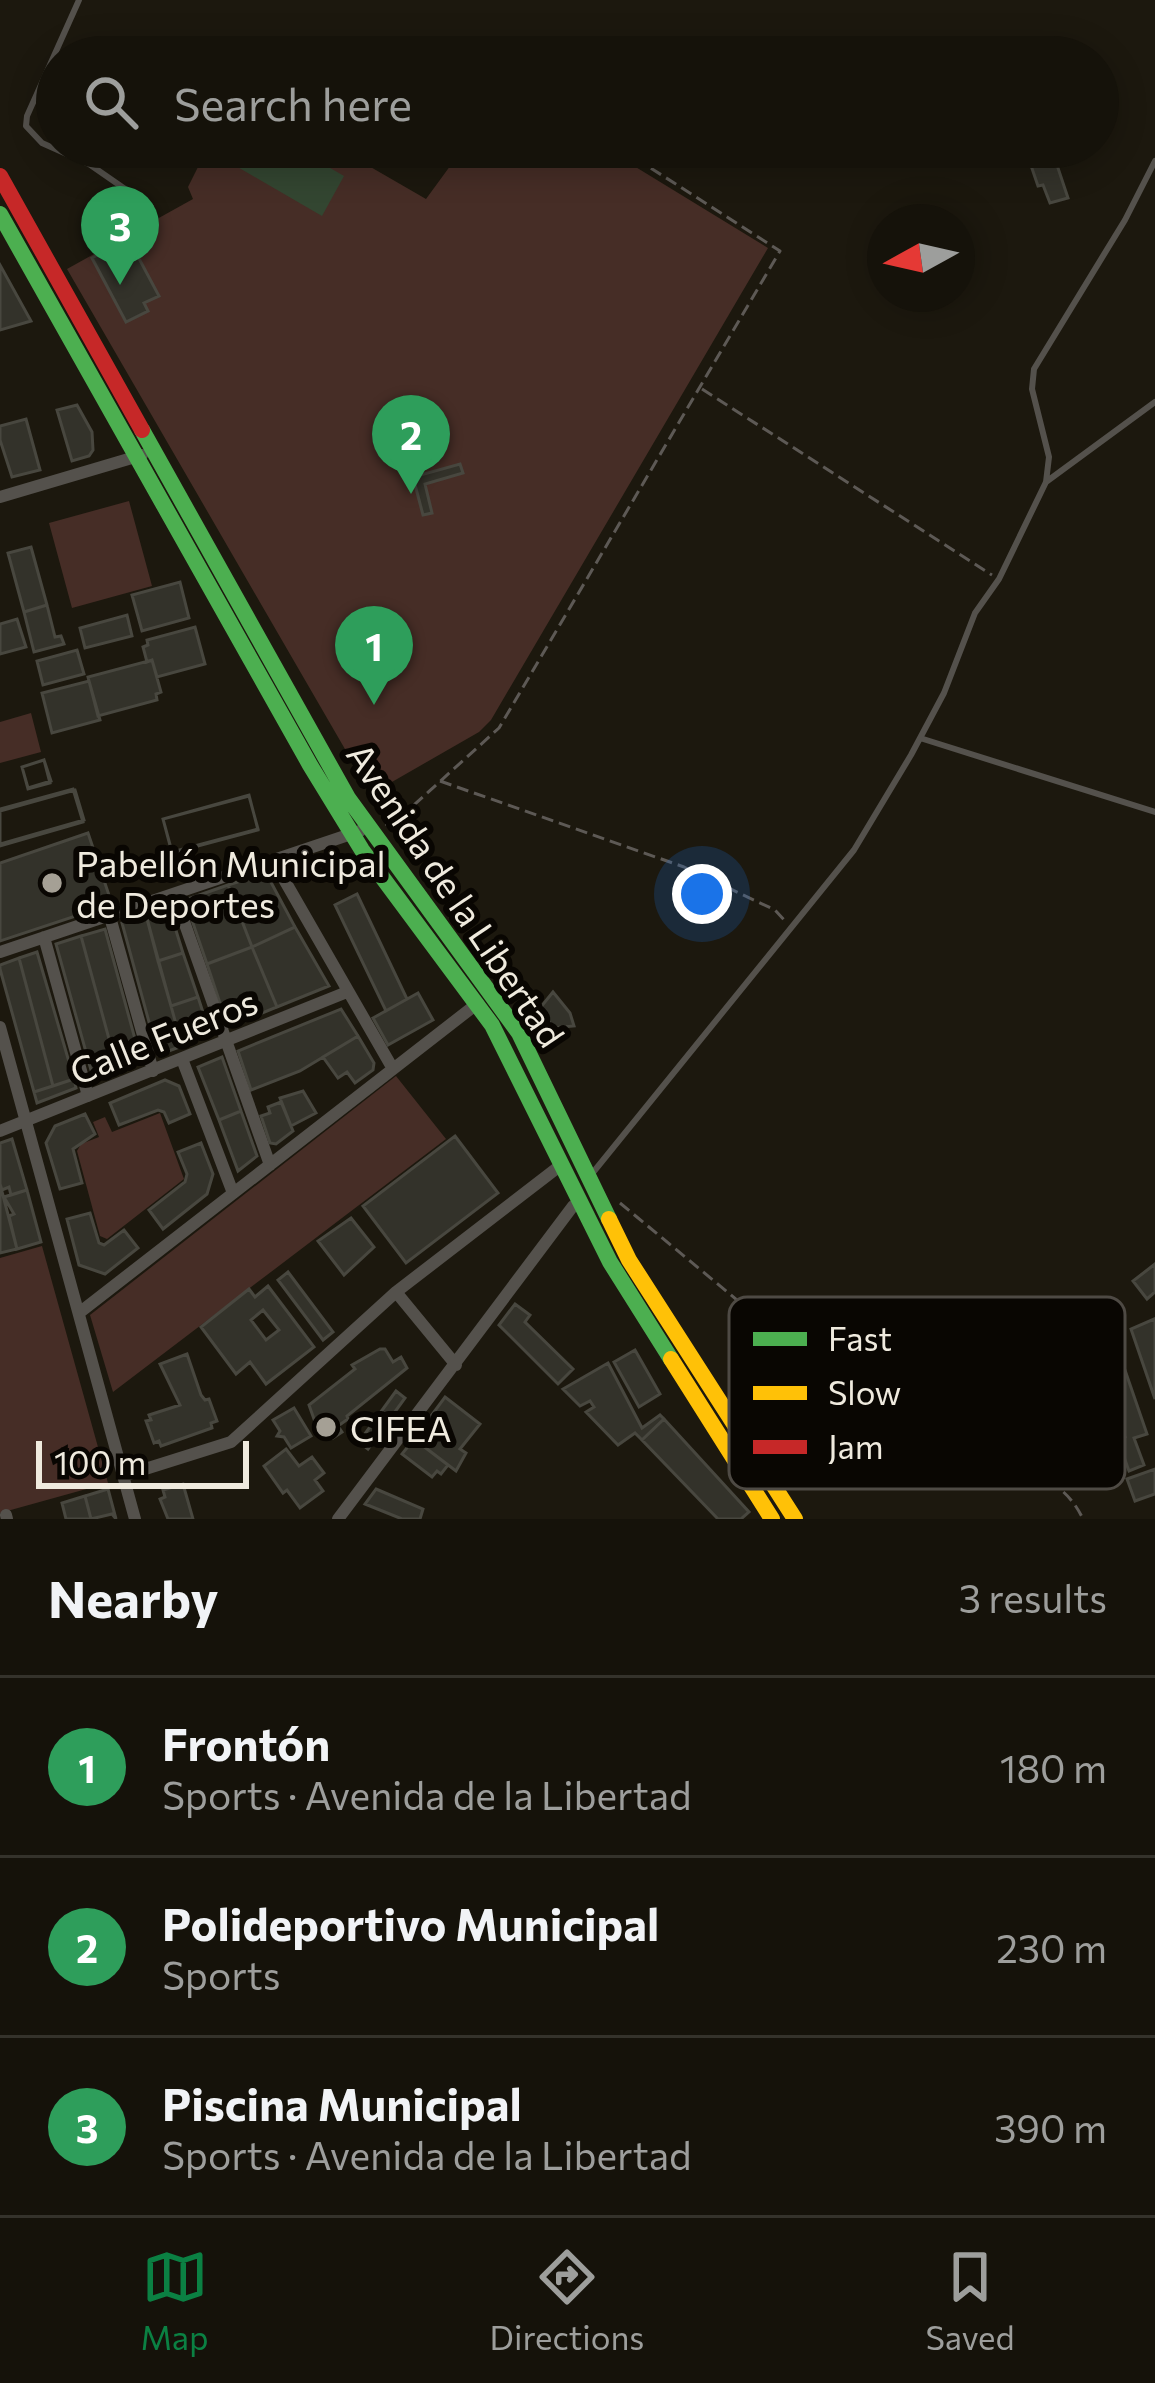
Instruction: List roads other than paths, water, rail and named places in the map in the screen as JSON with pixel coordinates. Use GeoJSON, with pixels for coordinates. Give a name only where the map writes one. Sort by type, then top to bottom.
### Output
{"type":"FeatureCollection","features":[{"type":"Feature","properties":{"kind":"main road"},"geometry":{"type":"LineString","coordinates":[[0,176],[7,220],[366,829],[516,1068],[579,1203],[628,1293],[729,1452]]}},
{"type":"Feature","properties":{"kind":"main road","name":"Avenida de la Libertad"},"geometry":{"type":"LineString","coordinates":[[366,829],[483,979],[519,1033],[587,1180],[648,1291],[729,1417]]}},
{"type":"Feature","properties":{"kind":"main road"},"geometry":{"type":"LineString","coordinates":[[753,1489],[772,1519]]}},
{"type":"Feature","properties":{"kind":"main road","name":"Avenida de la Libertad"},"geometry":{"type":"LineString","coordinates":[[776,1489],[795,1519]]}},
{"type":"Feature","properties":{"kind":"street"},"geometry":{"type":"LineString","coordinates":[[1,494],[146,453]]}},
{"type":"Feature","properties":{"kind":"street"},"geometry":{"type":"LineString","coordinates":[[0,952],[366,829]]}},
{"type":"Feature","properties":{"kind":"street"},"geometry":{"type":"LineString","coordinates":[[274,862],[392,1070]]}},
{"type":"Feature","properties":{"kind":"street"},"geometry":{"type":"LineString","coordinates":[[175,896],[270,1165]]}},
{"type":"Feature","properties":{"kind":"street"},"geometry":{"type":"LineString","coordinates":[[110,916],[153,1071]]}},
{"type":"Feature","properties":{"kind":"street"},"geometry":{"type":"LineString","coordinates":[[44,937],[88,1096]]}},
{"type":"Feature","properties":{"kind":"street","name":"Calle Fueros"},"geometry":{"type":"LineString","coordinates":[[0,1131],[347,992]]}},
{"type":"Feature","properties":{"kind":"street"},"geometry":{"type":"LineString","coordinates":[[79,1313],[478,1004]]}},
{"type":"Feature","properties":{"kind":"street"},"geometry":{"type":"LineString","coordinates":[[0,1027],[135,1519]]}},
{"type":"Feature","properties":{"kind":"street"},"geometry":{"type":"LineString","coordinates":[[182,1059],[233,1193]]}},
{"type":"Feature","properties":{"kind":"street"},"geometry":{"type":"LineString","coordinates":[[123,1476],[232,1442],[396,1292],[561,1166]]}},
{"type":"Feature","properties":{"kind":"street"},"geometry":{"type":"LineString","coordinates":[[338,1519],[579,1203]]}},
{"type":"Feature","properties":{"kind":"street"},"geometry":{"type":"LineString","coordinates":[[396,1292],[455,1365]]}},
{"type":"Feature","properties":{"kind":"lane"},"geometry":{"type":"LineString","coordinates":[[63,36],[79,0]]}},
{"type":"Feature","properties":{"kind":"lane"},"geometry":{"type":"LineString","coordinates":[[36,96],[26,127],[36,137]]}},
{"type":"Feature","properties":{"kind":"lane"},"geometry":{"type":"LineString","coordinates":[[587,1180],[854,850],[920,738],[944,693],[975,613],[999,579],[1046,482],[1049,458],[1032,389],[1034,369],[1125,220],[1155,161]]}},
{"type":"Feature","properties":{"kind":"lane"},"geometry":{"type":"LineString","coordinates":[[94,168],[151,207]]}},
{"type":"Feature","properties":{"kind":"lane"},"geometry":{"type":"LineString","coordinates":[[1046,482],[1155,402]]}},
{"type":"Feature","properties":{"kind":"lane"},"geometry":{"type":"LineString","coordinates":[[920,738],[1155,812]]}},
{"type":"Feature","properties":{"kind":"place","name":"Piscina Municipal"},"geometry":{"type":"Point","coordinates":[120,285]}},
{"type":"Feature","properties":{"kind":"place","name":"Polideportivo Municipal"},"geometry":{"type":"Point","coordinates":[411,494]}},
{"type":"Feature","properties":{"kind":"place","name":"Frontón"},"geometry":{"type":"Point","coordinates":[374,705]}},
{"type":"Feature","properties":{"kind":"place","name":"Pabellón Municipal de Deportes"},"geometry":{"type":"Point","coordinates":[52,883]}},
{"type":"Feature","properties":{"kind":"place","name":"CIFEA"},"geometry":{"type":"Point","coordinates":[326,1427]}}]}
